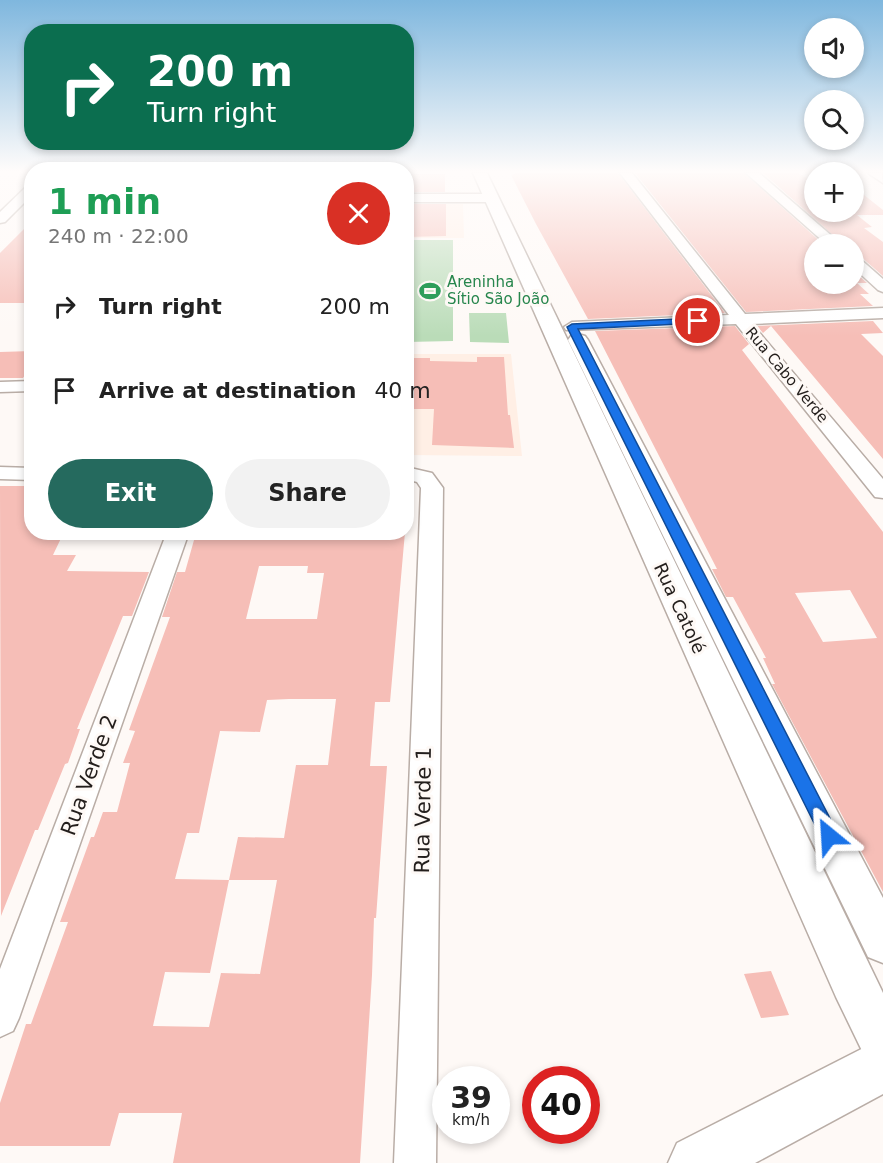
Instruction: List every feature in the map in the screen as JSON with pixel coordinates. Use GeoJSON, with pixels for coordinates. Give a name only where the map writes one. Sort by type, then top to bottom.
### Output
{"type":"FeatureCollection","features":[{"type":"Feature","properties":{"kind":"main road"},"geometry":{"type":"LineString","coordinates":[[697,1163],[883,1065]]}},
{"type":"Feature","properties":{"kind":"street","name":"Rua Catolé"},"geometry":{"type":"LineString","coordinates":[[510,227],[832,938],[883,1042]]}},
{"type":"Feature","properties":{"kind":"street","name":"Rua Catolé"},"geometry":{"type":"LineString","coordinates":[[516,227],[572,327],[883,942]]}},
{"type":"Feature","properties":{"kind":"street","name":"Rua Cabo Verde"},"geometry":{"type":"LineString","coordinates":[[668,227],[740,319],[883,492]]}},
{"type":"Feature","properties":{"kind":"street"},"geometry":{"type":"LineString","coordinates":[[864,270],[883,287]]}},
{"type":"Feature","properties":{"kind":"street"},"geometry":{"type":"LineString","coordinates":[[572,327],[883,313]]}},
{"type":"Feature","properties":{"kind":"street"},"geometry":{"type":"LineString","coordinates":[[0,387],[24,385]]}},
{"type":"Feature","properties":{"kind":"street"},"geometry":{"type":"LineString","coordinates":[[0,473],[24,474]]}},
{"type":"Feature","properties":{"kind":"street","name":"Rua Verde 1"},"geometry":{"type":"LineString","coordinates":[[414,475],[425,477],[432,488],[415,1163]]}},
{"type":"Feature","properties":{"kind":"street","name":"Rua Verde 2"},"geometry":{"type":"LineString","coordinates":[[0,1018],[175,540]]}},
{"type":"Feature","properties":{"kind":"shaded area"},"geometry":{"type":"Polygon","coordinates":[[[414,227],[464,227],[464,238],[414,238],[414,227]]]}},
{"type":"Feature","properties":{"kind":"shaded area"},"geometry":{"type":"Polygon","coordinates":[[[414,354],[511,354],[522,456],[414,455],[414,354]]]}},
{"type":"Feature","properties":{"kind":"green space","name":"Areninha Sítio São João"},"geometry":{"type":"Polygon","coordinates":[[[414,240],[453,240],[453,341],[414,342],[414,240]]]}},
{"type":"Feature","properties":{"kind":"green space"},"geometry":{"type":"Polygon","coordinates":[[[469,313],[506,313],[509,343],[470,342],[469,313]]]}},
{"type":"Feature","properties":{"kind":"building"},"geometry":{"type":"Polygon","coordinates":[[[414,227],[446,227],[446,236],[414,237],[414,227]]]}},
{"type":"Feature","properties":{"kind":"building"},"geometry":{"type":"Polygon","coordinates":[[[538,227],[659,227],[725,313],[588,319],[538,227]]]}},
{"type":"Feature","properties":{"kind":"building"},"geometry":{"type":"Polygon","coordinates":[[[678,227],[804,227],[812,234],[804,234],[804,294],[860,294],[873,306],[746,312],[678,227]]]}},
{"type":"Feature","properties":{"kind":"building"},"geometry":{"type":"Polygon","coordinates":[[[824,227],[870,227],[864,228],[883,242],[883,276],[864,259],[864,234],[832,234],[824,227]]]}},
{"type":"Feature","properties":{"kind":"building"},"geometry":{"type":"Polygon","coordinates":[[[24,229],[24,303],[0,303],[0,253],[24,229]]]}},
{"type":"Feature","properties":{"kind":"building"},"geometry":{"type":"Polygon","coordinates":[[[873,321],[883,333],[861,334],[883,356],[883,459],[771,326],[763,333],[757,326],[873,321]]]}},
{"type":"Feature","properties":{"kind":"building"},"geometry":{"type":"Polygon","coordinates":[[[735,326],[749,344],[742,350],[883,532],[883,892],[772,684],[775,684],[763,658],[766,658],[733,597],[726,597],[712,569],[717,569],[595,331],[735,326]],[[850,590],[795,593],[823,642],[877,638],[850,590]]]}},
{"type":"Feature","properties":{"kind":"building"},"geometry":{"type":"Polygon","coordinates":[[[24,351],[23,378],[0,378],[0,352],[24,351]]]}},
{"type":"Feature","properties":{"kind":"building"},"geometry":{"type":"Polygon","coordinates":[[[477,357],[504,357],[508,415],[510,415],[514,448],[432,445],[434,409],[414,409],[414,358],[430,358],[430,361],[477,362],[477,357]]]}},
{"type":"Feature","properties":{"kind":"building"},"geometry":{"type":"Polygon","coordinates":[[[0,486],[24,486],[24,540],[60,540],[53,555],[76,555],[67,571],[149,572],[132,616],[123,616],[77,729],[80,729],[68,763],[65,764],[38,830],[35,830],[1,916],[0,486]]]}},
{"type":"Feature","properties":{"kind":"building"},"geometry":{"type":"Polygon","coordinates":[[[194,540],[404,540],[390,702],[375,702],[370,766],[387,766],[376,918],[374,918],[360,1163],[173,1163],[182,1113],[119,1113],[110,1146],[0,1146],[0,1103],[26,1024],[31,1024],[68,922],[60,922],[91,837],[94,837],[103,812],[117,812],[130,763],[123,763],[135,731],[129,730],[170,617],[162,617],[177,572],[185,572],[194,540]],[[259,566],[246,619],[317,619],[324,573],[307,573],[308,566],[259,566]],[[336,699],[267,700],[260,732],[220,731],[199,833],[187,833],[175,879],[229,880],[238,837],[284,838],[296,765],[328,765],[336,699]],[[229,880],[210,973],[165,972],[153,1026],[209,1027],[221,973],[260,974],[277,880],[229,880]]]}},
{"type":"Feature","properties":{"kind":"building"},"geometry":{"type":"Polygon","coordinates":[[[771,971],[789,1015],[761,1018],[744,974],[771,971]]]}},
{"type":"Feature","properties":{"kind":"place","name":"Areninha Sítio São João"},"geometry":{"type":"Point","coordinates":[430,291]}},
{"type":"Feature","properties":{"kind":"route"},"geometry":{"type":"LineString","coordinates":[[698,321],[572,327],[829,836]]}}]}
